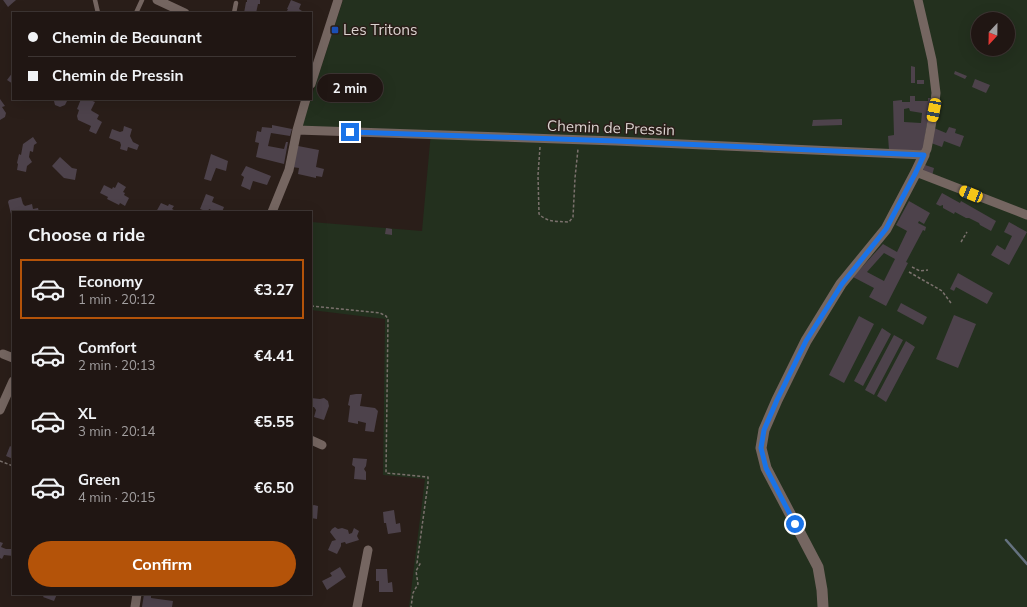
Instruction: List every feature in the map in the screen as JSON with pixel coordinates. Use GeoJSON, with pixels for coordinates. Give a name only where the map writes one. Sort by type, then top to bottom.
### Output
{"type":"FeatureCollection","features":[{"type":"Feature","properties":{"kind":"street"},"geometry":{"type":"LineString","coordinates":[[157,0],[182,12]]}},
{"type":"Feature","properties":{"kind":"street"},"geometry":{"type":"LineString","coordinates":[[312,73],[338,0]]}},
{"type":"Feature","properties":{"kind":"street"},"geometry":{"type":"LineString","coordinates":[[823,607],[818,567],[766,468],[761,448],[764,430],[777,400],[811,333],[842,284],[886,229],[924,155],[936,93],[932,60],[918,0]]}},
{"type":"Feature","properties":{"kind":"street"},"geometry":{"type":"LineString","coordinates":[[272,211],[289,170],[297,130],[306,100]]}},
{"type":"Feature","properties":{"kind":"street","name":"Chemin de Pressin"},"geometry":{"type":"LineString","coordinates":[[297,130],[580,140],[924,155]]}},
{"type":"Feature","properties":{"kind":"street"},"geometry":{"type":"LineString","coordinates":[[916,172],[1027,215]]}},
{"type":"Feature","properties":{"kind":"street"},"geometry":{"type":"LineString","coordinates":[[3,354],[12,358]]}},
{"type":"Feature","properties":{"kind":"street"},"geometry":{"type":"LineString","coordinates":[[0,410],[12,383]]}},
{"type":"Feature","properties":{"kind":"street"},"geometry":{"type":"LineString","coordinates":[[312,440],[322,445]]}},
{"type":"Feature","properties":{"kind":"street"},"geometry":{"type":"LineString","coordinates":[[357,607],[368,550]]}},
{"type":"Feature","properties":{"kind":"street"},"geometry":{"type":"LineString","coordinates":[[135,607],[137,595]]}},
{"type":"Feature","properties":{"kind":"lane"},"geometry":{"type":"LineString","coordinates":[[95,0],[98,12]]}},
{"type":"Feature","properties":{"kind":"lane"},"geometry":{"type":"LineString","coordinates":[[136,12],[142,0]]}},
{"type":"Feature","properties":{"kind":"lane"},"geometry":{"type":"LineString","coordinates":[[234,12],[236,3]]}},
{"type":"Feature","properties":{"kind":"path"},"geometry":{"type":"LineString","coordinates":[[540,139],[538,176],[539,214],[549,221],[569,222],[573,217],[575,178],[580,140]]}},
{"type":"Feature","properties":{"kind":"path"},"geometry":{"type":"LineString","coordinates":[[962,242],[967,232]]}},
{"type":"Feature","properties":{"kind":"path"},"geometry":{"type":"LineString","coordinates":[[912,267],[920,271],[928,270]]}},
{"type":"Feature","properties":{"kind":"path"},"geometry":{"type":"LineString","coordinates":[[909,272],[942,291],[951,303]]}},
{"type":"Feature","properties":{"kind":"path"},"geometry":{"type":"LineString","coordinates":[[312,306],[380,313],[388,319],[386,473],[428,477],[417,562],[420,564],[416,571],[418,584],[413,593],[411,607]]}},
{"type":"Feature","properties":{"kind":"path"},"geometry":{"type":"LineString","coordinates":[[0,461],[12,466]]}},
{"type":"Feature","properties":{"kind":"green space"},"geometry":{"type":"Polygon","coordinates":[[[343,0],[1027,0],[1027,607],[409,607],[425,479],[383,475],[385,319],[312,310],[312,222],[422,231],[431,132],[302,126],[310,100],[312,100],[312,95],[343,0]]]}},
{"type":"Feature","properties":{"kind":"building"},"geometry":{"type":"Polygon","coordinates":[[[3,0],[16,0],[8,7],[3,0]]]}},
{"type":"Feature","properties":{"kind":"building"},"geometry":{"type":"Polygon","coordinates":[[[247,0],[260,0],[260,4],[258,4],[256,12],[244,12],[247,0]]]}},
{"type":"Feature","properties":{"kind":"building"},"geometry":{"type":"Polygon","coordinates":[[[291,0],[301,4],[299,9],[302,11],[286,12],[291,0]]]}},
{"type":"Feature","properties":{"kind":"building"},"geometry":{"type":"Polygon","coordinates":[[[911,66],[915,67],[915,83],[911,83],[911,66]]]}},
{"type":"Feature","properties":{"kind":"building"},"geometry":{"type":"Polygon","coordinates":[[[955,71],[967,76],[965,79],[954,74],[955,71]]]}},
{"type":"Feature","properties":{"kind":"building"},"geometry":{"type":"Polygon","coordinates":[[[12,73],[12,83],[7,80],[12,73]]]}},
{"type":"Feature","properties":{"kind":"building"},"geometry":{"type":"Polygon","coordinates":[[[975,79],[990,85],[986,93],[972,87],[975,79]]]}},
{"type":"Feature","properties":{"kind":"building"},"geometry":{"type":"Polygon","coordinates":[[[917,80],[924,80],[924,84],[917,84],[917,80]]]}},
{"type":"Feature","properties":{"kind":"building"},"geometry":{"type":"Polygon","coordinates":[[[910,96],[915,96],[915,101],[928,101],[928,98],[931,98],[923,150],[889,150],[888,136],[894,135],[893,101],[902,100],[902,102],[910,102],[910,96]],[[909,108],[904,109],[904,122],[921,123],[922,113],[910,111],[909,108]]]}},
{"type":"Feature","properties":{"kind":"building"},"geometry":{"type":"Polygon","coordinates":[[[0,99],[5,106],[2,107],[6,113],[5,117],[0,120],[0,99]]]}},
{"type":"Feature","properties":{"kind":"building"},"geometry":{"type":"Polygon","coordinates":[[[52,100],[67,101],[65,105],[60,107],[55,105],[52,100]]]}},
{"type":"Feature","properties":{"kind":"building"},"geometry":{"type":"Polygon","coordinates":[[[81,100],[90,100],[95,102],[91,110],[99,115],[97,119],[102,122],[96,134],[89,131],[91,126],[78,120],[77,116],[79,110],[77,109],[81,100]]]}},
{"type":"Feature","properties":{"kind":"building"},"geometry":{"type":"Polygon","coordinates":[[[842,119],[842,125],[812,126],[813,120],[842,119]]]}},
{"type":"Feature","properties":{"kind":"building"},"geometry":{"type":"Polygon","coordinates":[[[272,125],[292,129],[290,136],[271,133],[268,146],[284,149],[286,142],[288,142],[284,164],[256,157],[259,143],[255,142],[257,131],[261,132],[262,127],[272,128],[272,125]]]}},
{"type":"Feature","properties":{"kind":"building"},"geometry":{"type":"Polygon","coordinates":[[[124,126],[132,129],[130,136],[133,142],[139,145],[137,150],[128,147],[127,151],[120,149],[120,142],[109,138],[112,129],[120,132],[123,131],[124,126]]]}},
{"type":"Feature","properties":{"kind":"building"},"geometry":{"type":"Polygon","coordinates":[[[949,127],[956,129],[955,133],[964,136],[960,147],[944,141],[942,147],[931,143],[934,128],[946,133],[949,127]]]}},
{"type":"Feature","properties":{"kind":"building"},"geometry":{"type":"Polygon","coordinates":[[[33,137],[37,143],[34,145],[33,152],[30,151],[29,157],[32,162],[27,166],[26,172],[17,170],[19,154],[21,155],[23,144],[33,137]]]}},
{"type":"Feature","properties":{"kind":"building"},"geometry":{"type":"Polygon","coordinates":[[[298,146],[319,150],[316,167],[324,169],[322,177],[316,176],[316,178],[298,174],[299,168],[292,167],[298,146]]]}},
{"type":"Feature","properties":{"kind":"building"},"geometry":{"type":"Polygon","coordinates":[[[211,154],[228,161],[226,171],[216,168],[211,181],[204,179],[211,154]]]}},
{"type":"Feature","properties":{"kind":"building"},"geometry":{"type":"Polygon","coordinates":[[[60,157],[72,168],[77,169],[75,180],[64,178],[52,166],[60,157]]]}},
{"type":"Feature","properties":{"kind":"building"},"geometry":{"type":"Polygon","coordinates":[[[925,165],[934,168],[932,176],[922,173],[925,165]]]}},
{"type":"Feature","properties":{"kind":"building"},"geometry":{"type":"Polygon","coordinates":[[[246,166],[271,176],[267,185],[253,181],[250,190],[241,186],[244,177],[241,175],[246,166]]]}},
{"type":"Feature","properties":{"kind":"building"},"geometry":{"type":"Polygon","coordinates":[[[118,182],[126,187],[123,192],[125,193],[124,195],[129,198],[125,206],[120,203],[119,205],[107,199],[108,197],[100,193],[104,185],[112,189],[113,187],[115,188],[118,182]]]}},
{"type":"Feature","properties":{"kind":"building"},"geometry":{"type":"Polygon","coordinates":[[[942,193],[960,203],[961,201],[996,221],[991,231],[969,218],[955,212],[954,214],[943,208],[943,205],[940,206],[936,204],[942,193]]]}},
{"type":"Feature","properties":{"kind":"building"},"geometry":{"type":"Polygon","coordinates":[[[206,194],[214,197],[212,202],[224,207],[222,211],[214,211],[209,209],[208,211],[205,211],[200,209],[206,194]]]}},
{"type":"Feature","properties":{"kind":"building"},"geometry":{"type":"Polygon","coordinates":[[[21,197],[25,206],[32,204],[33,209],[38,208],[39,211],[12,211],[11,214],[8,202],[9,200],[21,197]]]}},
{"type":"Feature","properties":{"kind":"building"},"geometry":{"type":"Polygon","coordinates":[[[909,201],[930,213],[924,224],[919,221],[918,223],[926,227],[925,231],[923,230],[906,262],[908,263],[886,306],[869,297],[874,288],[853,277],[883,244],[897,252],[907,231],[896,225],[909,201]],[[884,253],[867,272],[884,281],[895,259],[884,253]]]}},
{"type":"Feature","properties":{"kind":"building"},"geometry":{"type":"Polygon","coordinates":[[[161,203],[168,206],[169,204],[174,206],[172,209],[176,211],[157,211],[161,203]]]}},
{"type":"Feature","properties":{"kind":"building"},"geometry":{"type":"Polygon","coordinates":[[[1009,222],[1027,232],[1009,265],[991,255],[997,245],[1005,250],[1012,236],[1004,232],[1009,222]]]}},
{"type":"Feature","properties":{"kind":"building"},"geometry":{"type":"Polygon","coordinates":[[[386,228],[392,229],[392,235],[385,234],[386,228]]]}},
{"type":"Feature","properties":{"kind":"building"},"geometry":{"type":"Polygon","coordinates":[[[958,273],[993,293],[987,304],[956,287],[954,291],[950,289],[958,273]]]}},
{"type":"Feature","properties":{"kind":"building"},"geometry":{"type":"Polygon","coordinates":[[[901,303],[927,317],[923,325],[897,311],[901,303]]]}},
{"type":"Feature","properties":{"kind":"building"},"geometry":{"type":"Polygon","coordinates":[[[954,315],[976,324],[958,368],[936,359],[954,315]]]}},
{"type":"Feature","properties":{"kind":"building"},"geometry":{"type":"Polygon","coordinates":[[[859,316],[874,324],[844,383],[829,375],[859,316]]]}},
{"type":"Feature","properties":{"kind":"building"},"geometry":{"type":"Polygon","coordinates":[[[882,328],[891,334],[863,386],[854,381],[882,328]]]}},
{"type":"Feature","properties":{"kind":"building"},"geometry":{"type":"Polygon","coordinates":[[[894,335],[903,340],[874,395],[865,390],[894,335]]]}},
{"type":"Feature","properties":{"kind":"building"},"geometry":{"type":"Polygon","coordinates":[[[906,341],[915,347],[886,402],[877,396],[906,341]]]}},
{"type":"Feature","properties":{"kind":"building"},"geometry":{"type":"Polygon","coordinates":[[[362,394],[360,406],[375,408],[378,411],[374,432],[365,431],[366,423],[358,421],[358,424],[348,422],[350,406],[348,405],[350,395],[362,394]]]}},
{"type":"Feature","properties":{"kind":"building"},"geometry":{"type":"Polygon","coordinates":[[[312,398],[324,398],[328,401],[329,406],[324,420],[314,417],[316,410],[312,407],[312,398]]]}},
{"type":"Feature","properties":{"kind":"building"},"geometry":{"type":"Polygon","coordinates":[[[10,446],[12,447],[12,459],[6,456],[10,446]]]}},
{"type":"Feature","properties":{"kind":"building"},"geometry":{"type":"Polygon","coordinates":[[[353,458],[367,459],[364,469],[366,472],[366,480],[354,479],[355,467],[352,465],[353,458]]]}},
{"type":"Feature","properties":{"kind":"building"},"geometry":{"type":"Polygon","coordinates":[[[312,506],[318,506],[317,519],[312,518],[312,506]]]}},
{"type":"Feature","properties":{"kind":"building"},"geometry":{"type":"Polygon","coordinates":[[[394,510],[396,524],[400,523],[401,532],[388,534],[386,523],[384,523],[383,512],[394,510]]]}},
{"type":"Feature","properties":{"kind":"building"},"geometry":{"type":"Polygon","coordinates":[[[335,527],[338,529],[342,528],[348,530],[349,534],[352,533],[354,528],[359,531],[357,536],[359,540],[346,544],[345,542],[341,543],[337,554],[328,550],[332,541],[336,540],[330,532],[335,527]]]}},
{"type":"Feature","properties":{"kind":"building"},"geometry":{"type":"Polygon","coordinates":[[[0,542],[3,543],[1,547],[12,549],[12,556],[4,555],[2,559],[0,558],[0,542]]]}},
{"type":"Feature","properties":{"kind":"building"},"geometry":{"type":"Polygon","coordinates":[[[340,567],[346,577],[327,590],[322,581],[332,576],[330,573],[340,567]]]}},
{"type":"Feature","properties":{"kind":"building"},"geometry":{"type":"Polygon","coordinates":[[[376,569],[387,569],[388,583],[392,582],[393,592],[379,592],[379,581],[376,581],[376,569]]]}},
{"type":"Feature","properties":{"kind":"building"},"geometry":{"type":"Polygon","coordinates":[[[44,595],[57,595],[54,601],[43,597],[44,595]]]}},
{"type":"Feature","properties":{"kind":"building"},"geometry":{"type":"Polygon","coordinates":[[[144,595],[151,595],[151,598],[173,601],[172,607],[142,607],[144,595]]]}},
{"type":"Feature","properties":{"kind":"waterway"},"geometry":{"type":"LineString","coordinates":[[1006,540],[1027,564]]}},
{"type":"Feature","properties":{"kind":"place","name":"Les Tritons"},"geometry":{"type":"Point","coordinates":[335,30]}},
{"type":"Feature","properties":{"kind":"route"},"geometry":{"type":"LineString","coordinates":[[350,132],[616,141],[924,155],[886,229],[842,284],[806,341],[764,430],[761,448],[766,468],[795,524]]}}]}
